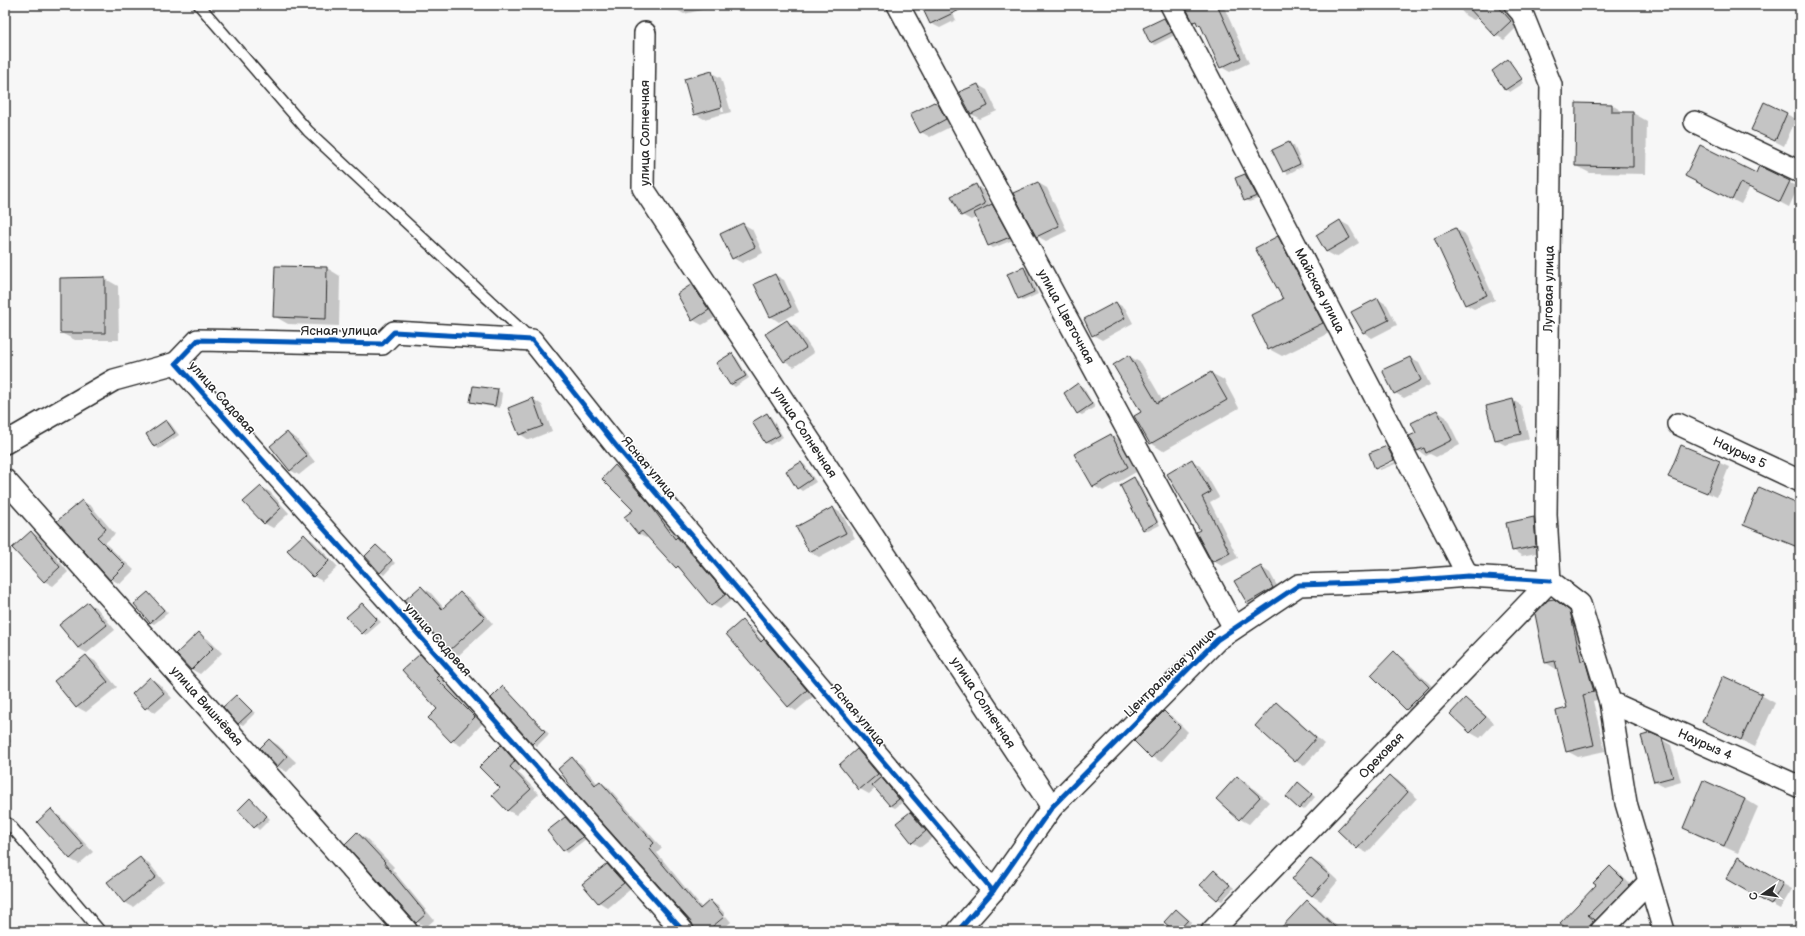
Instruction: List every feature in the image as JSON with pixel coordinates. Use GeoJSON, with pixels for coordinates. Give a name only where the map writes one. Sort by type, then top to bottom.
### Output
{"type":"FeatureCollection","features":[{"type":"Feature","properties":{"kind":"street","name":"улица Цветочная"},"geometry":{"type":"LineString","coordinates":[[898,5],[1234,628]]}},
{"type":"Feature","properties":{"kind":"street","name":"Майская улица"},"geometry":{"type":"LineString","coordinates":[[1171,5],[1468,576]]}},
{"type":"Feature","properties":{"kind":"street","name":"Луговая улица"},"geometry":{"type":"LineString","coordinates":[[1515,5],[1522,13],[1551,85],[1546,515],[1550,581]]}},
{"type":"Feature","properties":{"kind":"street","name":"улица Солнечная"},"geometry":{"type":"LineString","coordinates":[[645,33],[643,188],[1052,807]]}},
{"type":"Feature","properties":{"kind":"street"},"geometry":{"type":"LineString","coordinates":[[1695,122],[1800,172]]}},
{"type":"Feature","properties":{"kind":"street","name":"Ясная улица"},"geometry":{"type":"LineString","coordinates":[[176,363],[198,340],[382,344],[394,332],[532,340],[617,447],[992,891]]}},
{"type":"Feature","properties":{"kind":"street"},"geometry":{"type":"LineString","coordinates":[[5,443],[114,380],[176,363]]}},
{"type":"Feature","properties":{"kind":"street","name":"улица Садовая"},"geometry":{"type":"LineString","coordinates":[[176,363],[683,931]]}},
{"type":"Feature","properties":{"kind":"street","name":"Наурыз 5"},"geometry":{"type":"LineString","coordinates":[[1678,424],[1800,481]]}},
{"type":"Feature","properties":{"kind":"street","name":"улица Вишнёвая"},"geometry":{"type":"LineString","coordinates":[[5,480],[407,931]]}},
{"type":"Feature","properties":{"kind":"street","name":"Центральная улица"},"geometry":{"type":"LineString","coordinates":[[958,931],[992,891],[1052,807],[1217,640],[1299,585],[1390,582],[1468,576],[1550,581]]}},
{"type":"Feature","properties":{"kind":"street"},"geometry":{"type":"LineString","coordinates":[[1550,581],[1580,604],[1610,702],[1626,803],[1664,931]]}},
{"type":"Feature","properties":{"kind":"street","name":"Ореховая"},"geometry":{"type":"LineString","coordinates":[[1212,931],[1550,581]]}},
{"type":"Feature","properties":{"kind":"street","name":"Наурыз 4"},"geometry":{"type":"LineString","coordinates":[[1610,702],[1800,787]]}},
{"type":"Feature","properties":{"kind":"street"},"geometry":{"type":"LineString","coordinates":[[1601,931],[1649,882]]}},
{"type":"Feature","properties":{"kind":"lane"},"geometry":{"type":"LineString","coordinates":[[199,5],[308,131],[532,340]]}},
{"type":"Feature","properties":{"kind":"lane"},"geometry":{"type":"LineString","coordinates":[[5,822],[9,824],[100,931]]}},
{"type":"Feature","properties":{"kind":"building"},"geometry":{"type":"Polygon","coordinates":[[[921,5],[970,5],[930,24],[921,5]]]}},
{"type":"Feature","properties":{"kind":"building"},"geometry":{"type":"Polygon","coordinates":[[[1188,5],[1217,5],[1241,58],[1220,68],[1200,24],[1198,26],[1196,21],[1193,22],[1186,8],[1189,7],[1188,5]]]}},
{"type":"Feature","properties":{"kind":"building"},"geometry":{"type":"Polygon","coordinates":[[[1466,5],[1497,5],[1511,21],[1495,36],[1466,5]]]}},
{"type":"Feature","properties":{"kind":"building"},"geometry":{"type":"Polygon","coordinates":[[[1164,18],[1172,32],[1150,43],[1143,28],[1164,18]]]}},
{"type":"Feature","properties":{"kind":"building"},"geometry":{"type":"Polygon","coordinates":[[[1508,59],[1522,79],[1505,90],[1492,71],[1508,59]]]}},
{"type":"Feature","properties":{"kind":"building"},"geometry":{"type":"Polygon","coordinates":[[[712,71],[722,107],[694,115],[684,79],[712,71]]]}},
{"type":"Feature","properties":{"kind":"building"},"geometry":{"type":"Polygon","coordinates":[[[978,84],[988,106],[971,114],[959,92],[978,84]]]}},
{"type":"Feature","properties":{"kind":"building"},"geometry":{"type":"Polygon","coordinates":[[[934,102],[937,102],[946,119],[920,133],[910,114],[934,102]]]}},
{"type":"Feature","properties":{"kind":"building"},"geometry":{"type":"Polygon","coordinates":[[[1764,102],[1787,113],[1775,141],[1751,130],[1764,102]]]}},
{"type":"Feature","properties":{"kind":"building"},"geometry":{"type":"Polygon","coordinates":[[[1576,103],[1612,104],[1612,112],[1633,112],[1633,167],[1575,166],[1576,103]]]}},
{"type":"Feature","properties":{"kind":"building"},"geometry":{"type":"Polygon","coordinates":[[[1289,142],[1300,164],[1283,172],[1272,150],[1289,142]]]}},
{"type":"Feature","properties":{"kind":"building"},"geometry":{"type":"Polygon","coordinates":[[[1700,145],[1756,173],[1759,166],[1790,181],[1780,202],[1740,183],[1732,200],[1685,176],[1700,145]]]}},
{"type":"Feature","properties":{"kind":"building"},"geometry":{"type":"Polygon","coordinates":[[[1245,174],[1257,196],[1244,201],[1235,178],[1245,174]]]}},
{"type":"Feature","properties":{"kind":"building"},"geometry":{"type":"Polygon","coordinates":[[[1038,182],[1059,226],[1036,237],[1013,193],[1038,182]]]}},
{"type":"Feature","properties":{"kind":"building"},"geometry":{"type":"Polygon","coordinates":[[[976,184],[985,204],[961,216],[951,196],[976,184]]]}},
{"type":"Feature","properties":{"kind":"building"},"geometry":{"type":"Polygon","coordinates":[[[992,204],[1010,237],[988,246],[974,213],[992,204]]]}},
{"type":"Feature","properties":{"kind":"building"},"geometry":{"type":"Polygon","coordinates":[[[1340,220],[1350,238],[1326,252],[1316,235],[1340,220]]]}},
{"type":"Feature","properties":{"kind":"building"},"geometry":{"type":"Polygon","coordinates":[[[743,223],[755,247],[732,259],[720,234],[743,223]]]}},
{"type":"Feature","properties":{"kind":"building"},"geometry":{"type":"Polygon","coordinates":[[[1456,228],[1487,295],[1465,305],[1434,238],[1456,228]]]}},
{"type":"Feature","properties":{"kind":"building"},"geometry":{"type":"Polygon","coordinates":[[[1278,236],[1323,323],[1268,350],[1251,315],[1283,299],[1255,248],[1278,236]]]}},
{"type":"Feature","properties":{"kind":"building"},"geometry":{"type":"Polygon","coordinates":[[[275,266],[327,267],[326,319],[273,317],[275,266]]]}},
{"type":"Feature","properties":{"kind":"building"},"geometry":{"type":"Polygon","coordinates":[[[1024,267],[1034,292],[1018,299],[1007,274],[1024,267]]]}},
{"type":"Feature","properties":{"kind":"building"},"geometry":{"type":"Polygon","coordinates":[[[775,274],[791,307],[770,317],[754,284],[775,274]]]}},
{"type":"Feature","properties":{"kind":"building"},"geometry":{"type":"Polygon","coordinates":[[[105,277],[105,333],[60,333],[60,278],[105,277]]]}},
{"type":"Feature","properties":{"kind":"building"},"geometry":{"type":"Polygon","coordinates":[[[692,284],[709,310],[692,321],[677,294],[692,284]]]}},
{"type":"Feature","properties":{"kind":"building"},"geometry":{"type":"Polygon","coordinates":[[[1378,298],[1389,320],[1363,333],[1351,312],[1378,298]]]}},
{"type":"Feature","properties":{"kind":"building"},"geometry":{"type":"Polygon","coordinates":[[[1116,302],[1125,318],[1092,336],[1084,319],[1116,302]]]}},
{"type":"Feature","properties":{"kind":"building"},"geometry":{"type":"Polygon","coordinates":[[[787,320],[806,348],[784,362],[765,334],[787,320]]]}},
{"type":"Feature","properties":{"kind":"building"},"geometry":{"type":"Polygon","coordinates":[[[732,353],[746,376],[730,385],[716,363],[732,353]]]}},
{"type":"Feature","properties":{"kind":"building"},"geometry":{"type":"Polygon","coordinates":[[[1129,355],[1157,403],[1211,372],[1227,400],[1150,444],[1134,416],[1141,412],[1113,365],[1129,355]]]}},
{"type":"Feature","properties":{"kind":"building"},"geometry":{"type":"Polygon","coordinates":[[[1410,357],[1421,380],[1394,394],[1382,370],[1410,357]]]}},
{"type":"Feature","properties":{"kind":"building"},"geometry":{"type":"Polygon","coordinates":[[[1078,383],[1092,404],[1077,414],[1064,393],[1078,383]]]}},
{"type":"Feature","properties":{"kind":"building"},"geometry":{"type":"Polygon","coordinates":[[[473,386],[498,389],[495,406],[470,402],[473,386]]]}},
{"type":"Feature","properties":{"kind":"building"},"geometry":{"type":"Polygon","coordinates":[[[533,398],[543,426],[519,435],[508,408],[533,398]]]}},
{"type":"Feature","properties":{"kind":"building"},"geometry":{"type":"Polygon","coordinates":[[[1513,399],[1521,434],[1495,440],[1486,406],[1513,399]]]}},
{"type":"Feature","properties":{"kind":"building"},"geometry":{"type":"Polygon","coordinates":[[[1437,410],[1452,440],[1426,453],[1424,448],[1417,451],[1409,436],[1416,433],[1411,423],[1437,410]]]}},
{"type":"Feature","properties":{"kind":"building"},"geometry":{"type":"Polygon","coordinates":[[[767,413],[780,435],[765,443],[752,422],[767,413]]]}},
{"type":"Feature","properties":{"kind":"building"},"geometry":{"type":"Polygon","coordinates":[[[166,420],[175,433],[154,447],[146,434],[166,420]]]}},
{"type":"Feature","properties":{"kind":"building"},"geometry":{"type":"Polygon","coordinates":[[[287,432],[307,456],[290,471],[270,446],[287,432]]]}},
{"type":"Feature","properties":{"kind":"building"},"geometry":{"type":"Polygon","coordinates":[[[1111,434],[1128,467],[1093,487],[1074,454],[1111,434]]]}},
{"type":"Feature","properties":{"kind":"building"},"geometry":{"type":"Polygon","coordinates":[[[1681,445],[1720,461],[1707,493],[1668,477],[1681,445]]]}},
{"type":"Feature","properties":{"kind":"building"},"geometry":{"type":"Polygon","coordinates":[[[1387,446],[1394,460],[1375,469],[1369,453],[1387,446]]]}},
{"type":"Feature","properties":{"kind":"building"},"geometry":{"type":"Polygon","coordinates":[[[1192,459],[1211,492],[1202,497],[1230,553],[1212,562],[1196,532],[1200,530],[1167,474],[1192,459]]]}},
{"type":"Feature","properties":{"kind":"building"},"geometry":{"type":"Polygon","coordinates":[[[801,462],[812,479],[797,489],[786,471],[801,462]]]}},
{"type":"Feature","properties":{"kind":"building"},"geometry":{"type":"Polygon","coordinates":[[[615,465],[649,503],[675,539],[677,537],[726,594],[711,606],[678,566],[676,568],[642,531],[638,534],[624,517],[633,510],[602,479],[615,465]]]}},
{"type":"Feature","properties":{"kind":"building"},"geometry":{"type":"Polygon","coordinates":[[[1134,477],[1157,522],[1143,530],[1120,485],[1134,477]]]}},
{"type":"Feature","properties":{"kind":"building"},"geometry":{"type":"Polygon","coordinates":[[[261,486],[281,508],[264,524],[243,502],[261,486]]]}},
{"type":"Feature","properties":{"kind":"building"},"geometry":{"type":"Polygon","coordinates":[[[1759,487],[1800,505],[1800,548],[1743,525],[1759,487]]]}},
{"type":"Feature","properties":{"kind":"building"},"geometry":{"type":"Polygon","coordinates":[[[82,500],[106,529],[97,537],[125,565],[110,580],[57,521],[82,500]]]}},
{"type":"Feature","properties":{"kind":"building"},"geometry":{"type":"Polygon","coordinates":[[[833,507],[846,533],[809,552],[796,527],[833,507]]]}},
{"type":"Feature","properties":{"kind":"building"},"geometry":{"type":"Polygon","coordinates":[[[1534,517],[1536,546],[1512,551],[1506,523],[1534,517]]]}},
{"type":"Feature","properties":{"kind":"building"},"geometry":{"type":"Polygon","coordinates":[[[31,531],[60,567],[44,582],[12,548],[31,531]]]}},
{"type":"Feature","properties":{"kind":"building"},"geometry":{"type":"Polygon","coordinates":[[[304,534],[329,561],[313,577],[287,550],[304,534]]]}},
{"type":"Feature","properties":{"kind":"building"},"geometry":{"type":"Polygon","coordinates":[[[376,545],[392,560],[380,573],[365,556],[376,545]]]}},
{"type":"Feature","properties":{"kind":"building"},"geometry":{"type":"Polygon","coordinates":[[[1261,566],[1273,588],[1247,603],[1234,581],[1261,566]]]}},
{"type":"Feature","properties":{"kind":"building"},"geometry":{"type":"Polygon","coordinates":[[[421,586],[442,609],[460,592],[485,618],[449,651],[404,601],[421,586]]]}},
{"type":"Feature","properties":{"kind":"building"},"geometry":{"type":"Polygon","coordinates":[[[148,592],[164,610],[150,623],[134,604],[148,592]]]}},
{"type":"Feature","properties":{"kind":"building"},"geometry":{"type":"Polygon","coordinates":[[[1554,599],[1570,611],[1581,661],[1585,660],[1594,692],[1583,695],[1594,745],[1566,752],[1556,711],[1567,708],[1555,661],[1545,663],[1535,614],[1548,600],[1554,599]]]}},
{"type":"Feature","properties":{"kind":"building"},"geometry":{"type":"Polygon","coordinates":[[[88,602],[107,625],[78,648],[59,625],[88,602]]]}},
{"type":"Feature","properties":{"kind":"building"},"geometry":{"type":"Polygon","coordinates":[[[362,603],[377,619],[362,634],[346,617],[362,603]]]}},
{"type":"Feature","properties":{"kind":"building"},"geometry":{"type":"Polygon","coordinates":[[[742,620],[761,642],[764,639],[807,690],[788,707],[726,634],[742,620]]]}},
{"type":"Feature","properties":{"kind":"building"},"geometry":{"type":"Polygon","coordinates":[[[199,632],[213,648],[191,670],[176,654],[199,632]]]}},
{"type":"Feature","properties":{"kind":"building"},"geometry":{"type":"Polygon","coordinates":[[[1394,651],[1429,687],[1406,710],[1371,675],[1394,651]]]}},
{"type":"Feature","properties":{"kind":"building"},"geometry":{"type":"Polygon","coordinates":[[[420,654],[439,675],[436,678],[475,717],[451,742],[428,718],[437,709],[402,670],[420,654]]]}},
{"type":"Feature","properties":{"kind":"building"},"geometry":{"type":"Polygon","coordinates":[[[86,655],[108,682],[76,708],[54,681],[86,655]]]}},
{"type":"Feature","properties":{"kind":"building"},"geometry":{"type":"Polygon","coordinates":[[[1723,676],[1762,694],[1741,740],[1702,722],[1723,676]]]}},
{"type":"Feature","properties":{"kind":"building"},"geometry":{"type":"Polygon","coordinates":[[[150,677],[164,693],[145,709],[132,694],[150,677]]]}},
{"type":"Feature","properties":{"kind":"building"},"geometry":{"type":"Polygon","coordinates":[[[503,686],[545,731],[532,744],[491,698],[503,686]]]}},
{"type":"Feature","properties":{"kind":"building"},"geometry":{"type":"Polygon","coordinates":[[[236,695],[252,711],[238,724],[223,707],[236,695]]]}},
{"type":"Feature","properties":{"kind":"building"},"geometry":{"type":"Polygon","coordinates":[[[1465,698],[1486,717],[1470,733],[1450,714],[1465,698]]]}},
{"type":"Feature","properties":{"kind":"building"},"geometry":{"type":"Polygon","coordinates":[[[1276,702],[1316,738],[1295,762],[1255,726],[1276,702]]]}},
{"type":"Feature","properties":{"kind":"building"},"geometry":{"type":"Polygon","coordinates":[[[1164,711],[1180,727],[1151,758],[1134,741],[1164,711]]]}},
{"type":"Feature","properties":{"kind":"building"},"geometry":{"type":"Polygon","coordinates":[[[1651,733],[1662,738],[1673,777],[1654,782],[1641,736],[1651,733]]]}},
{"type":"Feature","properties":{"kind":"building"},"geometry":{"type":"Polygon","coordinates":[[[269,739],[287,756],[277,767],[260,748],[269,739]]]}},
{"type":"Feature","properties":{"kind":"building"},"geometry":{"type":"Polygon","coordinates":[[[501,745],[515,761],[510,767],[531,789],[507,811],[492,795],[500,788],[479,767],[501,745]]]}},
{"type":"Feature","properties":{"kind":"building"},"geometry":{"type":"Polygon","coordinates":[[[857,749],[878,774],[859,790],[839,765],[857,749]]]}},
{"type":"Feature","properties":{"kind":"building"},"geometry":{"type":"Polygon","coordinates":[[[572,757],[595,785],[600,781],[654,843],[649,848],[700,909],[710,900],[724,917],[707,931],[695,931],[692,923],[580,798],[558,769],[572,757]]]}},
{"type":"Feature","properties":{"kind":"building"},"geometry":{"type":"Polygon","coordinates":[[[1390,775],[1408,792],[1357,849],[1337,830],[1390,775]]]}},
{"type":"Feature","properties":{"kind":"building"},"geometry":{"type":"Polygon","coordinates":[[[1237,776],[1260,797],[1239,820],[1216,799],[1237,776]]]}},
{"type":"Feature","properties":{"kind":"building"},"geometry":{"type":"Polygon","coordinates":[[[881,777],[899,799],[890,806],[872,785],[881,777]]]}},
{"type":"Feature","properties":{"kind":"building"},"geometry":{"type":"Polygon","coordinates":[[[1703,780],[1745,799],[1724,846],[1683,828],[1703,780]]]}},
{"type":"Feature","properties":{"kind":"building"},"geometry":{"type":"Polygon","coordinates":[[[1298,782],[1312,794],[1299,809],[1286,797],[1298,782]]]}},
{"type":"Feature","properties":{"kind":"building"},"geometry":{"type":"Polygon","coordinates":[[[250,798],[267,816],[254,828],[238,810],[250,798]]]}},
{"type":"Feature","properties":{"kind":"building"},"geometry":{"type":"Polygon","coordinates":[[[51,809],[84,846],[70,859],[37,822],[51,809]]]}},
{"type":"Feature","properties":{"kind":"building"},"geometry":{"type":"Polygon","coordinates":[[[910,812],[926,831],[912,843],[896,823],[910,812]]]}},
{"type":"Feature","properties":{"kind":"building"},"geometry":{"type":"Polygon","coordinates":[[[565,817],[583,837],[563,851],[547,831],[565,817]]]}},
{"type":"Feature","properties":{"kind":"building"},"geometry":{"type":"Polygon","coordinates":[[[357,832],[385,862],[384,863],[426,914],[416,923],[345,844],[357,832]]]}},
{"type":"Feature","properties":{"kind":"building"},"geometry":{"type":"Polygon","coordinates":[[[140,857],[156,877],[124,903],[107,882],[140,857]]]}},
{"type":"Feature","properties":{"kind":"building"},"geometry":{"type":"Polygon","coordinates":[[[1738,857],[1783,883],[1771,905],[1726,879],[1738,857]]]}},
{"type":"Feature","properties":{"kind":"building"},"geometry":{"type":"Polygon","coordinates":[[[1310,858],[1330,876],[1312,896],[1292,879],[1310,858]]]}},
{"type":"Feature","properties":{"kind":"building"},"geometry":{"type":"Polygon","coordinates":[[[607,864],[624,883],[598,903],[582,884],[607,864]]]}},
{"type":"Feature","properties":{"kind":"building"},"geometry":{"type":"Polygon","coordinates":[[[1610,866],[1624,880],[1588,915],[1594,920],[1584,931],[1569,931],[1560,923],[1596,885],[1593,883],[1610,866]]]}},
{"type":"Feature","properties":{"kind":"building"},"geometry":{"type":"Polygon","coordinates":[[[1214,870],[1230,885],[1217,900],[1200,885],[1214,870]]]}},
{"type":"Feature","properties":{"kind":"building"},"geometry":{"type":"Polygon","coordinates":[[[1307,900],[1339,931],[1278,931],[1307,900]]]}},
{"type":"Feature","properties":{"kind":"building"},"geometry":{"type":"Polygon","coordinates":[[[1176,909],[1188,920],[1178,931],[1174,931],[1164,922],[1176,909]]]}},
{"type":"Feature","properties":{"kind":"building"},"geometry":{"type":"Polygon","coordinates":[[[662,925],[667,931],[655,931],[662,925]]]}},
{"type":"Feature","properties":{"kind":"cycle path"},"geometry":{"type":"LineString","coordinates":[[683,931],[176,363],[198,340],[382,344],[394,332],[532,340],[617,447],[993,891]]}},
{"type":"Feature","properties":{"kind":"cycle path"},"geometry":{"type":"LineString","coordinates":[[958,931],[993,891],[1052,807],[1217,640],[1299,585],[1390,582],[1468,576],[1550,581]]}}]}
